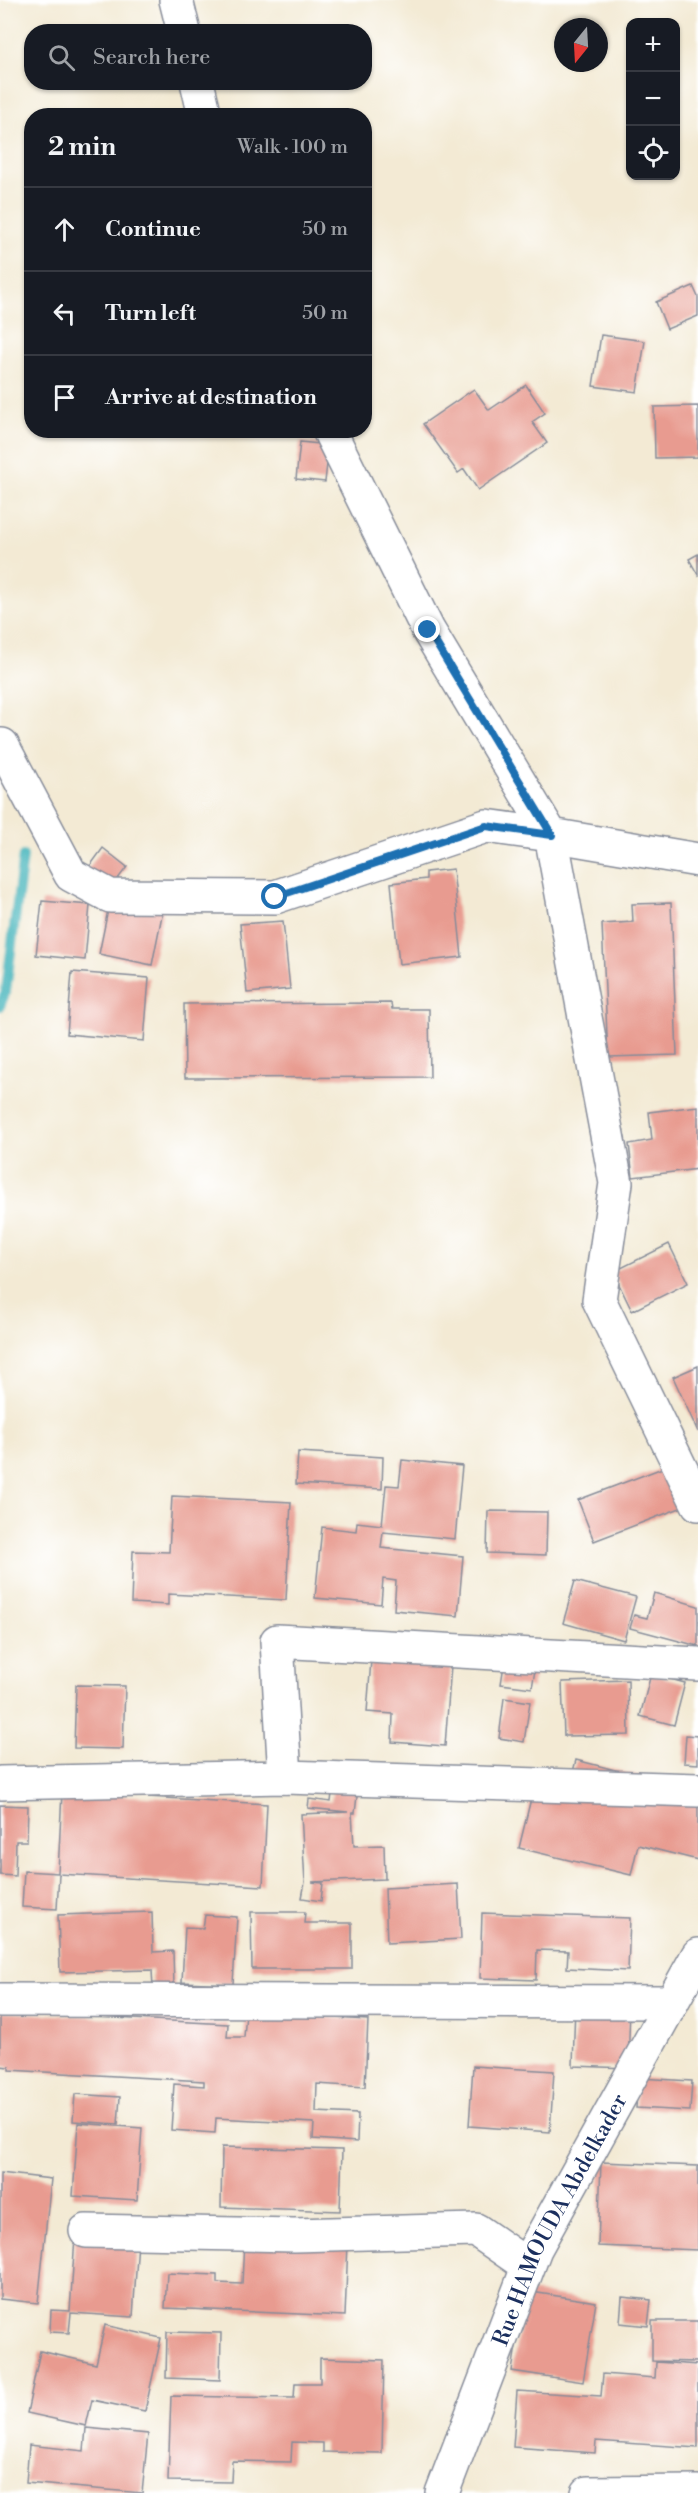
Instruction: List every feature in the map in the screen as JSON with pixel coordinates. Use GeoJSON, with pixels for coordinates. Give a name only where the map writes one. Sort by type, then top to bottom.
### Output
{"type":"FeatureCollection","features":[{"type":"Feature","properties":{"kind":"street"},"geometry":{"type":"LineString","coordinates":[[176,0],[182,24]]}},
{"type":"Feature","properties":{"kind":"street"},"geometry":{"type":"LineString","coordinates":[[199,90],[203,108]]}},
{"type":"Feature","properties":{"kind":"street"},"geometry":{"type":"LineString","coordinates":[[333,438],[428,630],[552,835],[616,1183],[599,1300],[698,1504]]}},
{"type":"Feature","properties":{"kind":"street"},"geometry":{"type":"LineString","coordinates":[[3,746],[71,875],[110,896],[275,897],[486,826],[698,860]]}},
{"type":"Feature","properties":{"kind":"street"},"geometry":{"type":"LineString","coordinates":[[285,1777],[277,1641],[698,1664]]}},
{"type":"Feature","properties":{"kind":"street"},"geometry":{"type":"LineString","coordinates":[[0,1782],[285,1777],[698,1790]]}},
{"type":"Feature","properties":{"kind":"street","name":"Rue HAMOUDA Abdelkader"},"geometry":{"type":"LineString","coordinates":[[442,2493],[534,2249],[698,1956]]}},
{"type":"Feature","properties":{"kind":"street"},"geometry":{"type":"LineString","coordinates":[[0,2000],[672,2002]]}},
{"type":"Feature","properties":{"kind":"street"},"geometry":{"type":"LineString","coordinates":[[86,2231],[294,2235],[476,2230],[528,2266]]}},
{"type":"Feature","properties":{"kind":"street"},"geometry":{"type":"LineString","coordinates":[[588,2493],[698,2492]]}},
{"type":"Feature","properties":{"kind":"building"},"geometry":{"type":"Polygon","coordinates":[[[693,286],[698,297],[698,316],[667,329],[656,302],[693,286]]]}},
{"type":"Feature","properties":{"kind":"building"},"geometry":{"type":"Polygon","coordinates":[[[601,335],[645,341],[637,392],[593,386],[601,335]]]}},
{"type":"Feature","properties":{"kind":"building"},"geometry":{"type":"Polygon","coordinates":[[[526,385],[545,413],[532,422],[547,443],[478,490],[464,469],[458,473],[423,424],[474,389],[489,410],[526,385]]]}},
{"type":"Feature","properties":{"kind":"building"},"geometry":{"type":"Polygon","coordinates":[[[698,406],[698,457],[655,458],[654,407],[698,406]]]}},
{"type":"Feature","properties":{"kind":"building"},"geometry":{"type":"Polygon","coordinates":[[[300,442],[329,445],[325,482],[296,479],[300,442]]]}},
{"type":"Feature","properties":{"kind":"building"},"geometry":{"type":"Polygon","coordinates":[[[698,554],[698,575],[689,559],[698,554]]]}},
{"type":"Feature","properties":{"kind":"building"},"geometry":{"type":"Polygon","coordinates":[[[103,848],[127,867],[111,888],[87,870],[103,848]]]}},
{"type":"Feature","properties":{"kind":"building"},"geometry":{"type":"Polygon","coordinates":[[[453,869],[462,957],[399,964],[391,883],[426,879],[426,872],[453,869]]]}},
{"type":"Feature","properties":{"kind":"building"},"geometry":{"type":"Polygon","coordinates":[[[110,900],[163,910],[152,965],[99,954],[110,900]]]}},
{"type":"Feature","properties":{"kind":"building"},"geometry":{"type":"Polygon","coordinates":[[[42,901],[90,905],[85,960],[36,955],[42,901]]]}},
{"type":"Feature","properties":{"kind":"building"},"geometry":{"type":"Polygon","coordinates":[[[671,903],[677,1055],[608,1057],[602,924],[633,922],[632,904],[671,903]]]}},
{"type":"Feature","properties":{"kind":"building"},"geometry":{"type":"Polygon","coordinates":[[[283,921],[290,989],[247,993],[240,924],[283,921]]]}},
{"type":"Feature","properties":{"kind":"building"},"geometry":{"type":"Polygon","coordinates":[[[72,972],[149,978],[144,1041],[67,1034],[72,972]]]}},
{"type":"Feature","properties":{"kind":"building"},"geometry":{"type":"Polygon","coordinates":[[[391,1003],[392,1009],[429,1009],[430,1077],[185,1078],[184,1004],[391,1003]]]}},
{"type":"Feature","properties":{"kind":"building"},"geometry":{"type":"Polygon","coordinates":[[[698,1106],[698,1169],[633,1177],[629,1144],[652,1140],[649,1112],[698,1106]]]}},
{"type":"Feature","properties":{"kind":"building"},"geometry":{"type":"Polygon","coordinates":[[[669,1244],[688,1283],[632,1311],[613,1272],[669,1244]]]}},
{"type":"Feature","properties":{"kind":"building"},"geometry":{"type":"Polygon","coordinates":[[[698,1366],[698,1432],[673,1377],[698,1366]]]}},
{"type":"Feature","properties":{"kind":"building"},"geometry":{"type":"Polygon","coordinates":[[[298,1452],[383,1457],[382,1489],[296,1484],[298,1452]]]}},
{"type":"Feature","properties":{"kind":"building"},"geometry":{"type":"Polygon","coordinates":[[[402,1460],[462,1466],[455,1539],[383,1532],[381,1548],[463,1556],[458,1616],[394,1610],[396,1581],[383,1579],[381,1604],[315,1598],[322,1527],[356,1531],[357,1522],[382,1525],[386,1485],[399,1486],[402,1460]]]}},
{"type":"Feature","properties":{"kind":"building"},"geometry":{"type":"Polygon","coordinates":[[[673,1464],[688,1505],[594,1541],[578,1500],[673,1464]]]}},
{"type":"Feature","properties":{"kind":"building"},"geometry":{"type":"Polygon","coordinates":[[[172,1496],[291,1502],[286,1600],[168,1594],[168,1605],[131,1603],[133,1551],[169,1552],[172,1496]]]}},
{"type":"Feature","properties":{"kind":"building"},"geometry":{"type":"Polygon","coordinates":[[[488,1511],[547,1512],[546,1555],[487,1553],[488,1511]]]}},
{"type":"Feature","properties":{"kind":"building"},"geometry":{"type":"Polygon","coordinates":[[[575,1581],[636,1597],[624,1640],[563,1623],[575,1581]]]}},
{"type":"Feature","properties":{"kind":"building"},"geometry":{"type":"Polygon","coordinates":[[[654,1593],[698,1606],[698,1646],[630,1628],[634,1615],[647,1618],[654,1593]]]}},
{"type":"Feature","properties":{"kind":"building"},"geometry":{"type":"Polygon","coordinates":[[[371,1660],[451,1665],[445,1746],[392,1742],[393,1714],[367,1712],[371,1660]]]}},
{"type":"Feature","properties":{"kind":"building"},"geometry":{"type":"Polygon","coordinates":[[[504,1665],[535,1670],[532,1688],[501,1684],[504,1665]]]}},
{"type":"Feature","properties":{"kind":"building"},"geometry":{"type":"Polygon","coordinates":[[[651,1674],[685,1683],[674,1725],[640,1716],[651,1674]]]}},
{"type":"Feature","properties":{"kind":"building"},"geometry":{"type":"Polygon","coordinates":[[[628,1680],[629,1735],[564,1736],[562,1682],[628,1680]]]}},
{"type":"Feature","properties":{"kind":"building"},"geometry":{"type":"Polygon","coordinates":[[[76,1685],[125,1686],[123,1749],[74,1748],[76,1685]]]}},
{"type":"Feature","properties":{"kind":"building"},"geometry":{"type":"Polygon","coordinates":[[[504,1698],[530,1702],[524,1742],[499,1738],[504,1698]]]}},
{"type":"Feature","properties":{"kind":"building"},"geometry":{"type":"Polygon","coordinates":[[[686,1735],[698,1736],[698,1764],[684,1763],[686,1735]]]}},
{"type":"Feature","properties":{"kind":"building"},"geometry":{"type":"Polygon","coordinates":[[[576,1760],[698,1791],[698,1860],[638,1845],[631,1875],[519,1848],[535,1782],[568,1791],[576,1760]]]}},
{"type":"Feature","properties":{"kind":"building"},"geometry":{"type":"Polygon","coordinates":[[[333,1785],[358,1787],[355,1813],[352,1813],[354,1846],[384,1845],[385,1879],[312,1882],[323,1883],[321,1901],[302,1898],[305,1882],[301,1814],[348,1812],[308,1808],[309,1799],[331,1802],[333,1785]]]}},
{"type":"Feature","properties":{"kind":"building"},"geometry":{"type":"Polygon","coordinates":[[[62,1792],[267,1804],[263,1886],[59,1874],[57,1909],[22,1907],[24,1871],[58,1873],[62,1792]]]}},
{"type":"Feature","properties":{"kind":"building"},"geometry":{"type":"Polygon","coordinates":[[[0,1805],[28,1806],[27,1841],[16,1841],[15,1876],[0,1875],[0,1805]]]}},
{"type":"Feature","properties":{"kind":"building"},"geometry":{"type":"Polygon","coordinates":[[[458,1884],[461,1939],[387,1943],[385,1888],[458,1884]]]}},
{"type":"Feature","properties":{"kind":"building"},"geometry":{"type":"Polygon","coordinates":[[[152,1912],[153,1952],[173,1951],[174,1987],[153,1988],[152,1970],[60,1972],[58,1915],[152,1912]]]}},
{"type":"Feature","properties":{"kind":"building"},"geometry":{"type":"Polygon","coordinates":[[[251,1912],[305,1912],[304,1923],[352,1923],[352,1969],[252,1969],[251,1912]]]}},
{"type":"Feature","properties":{"kind":"building"},"geometry":{"type":"Polygon","coordinates":[[[482,1913],[630,1918],[628,1971],[567,1968],[568,1951],[537,1950],[536,1980],[480,1978],[482,1913]]]}},
{"type":"Feature","properties":{"kind":"building"},"geometry":{"type":"Polygon","coordinates":[[[205,1915],[237,1917],[233,1984],[182,1982],[185,1927],[203,1928],[205,1915]]]}},
{"type":"Feature","properties":{"kind":"building"},"geometry":{"type":"Polygon","coordinates":[[[575,2005],[630,2007],[628,2068],[573,2066],[575,2005]]]}},
{"type":"Feature","properties":{"kind":"building"},"geometry":{"type":"Polygon","coordinates":[[[0,2012],[228,2024],[227,2037],[244,2037],[246,2013],[368,2020],[365,2087],[317,2084],[316,2112],[358,2114],[357,2142],[313,2139],[314,2123],[216,2118],[215,2133],[171,2130],[174,2084],[204,2086],[204,2081],[9,2070],[9,2067],[0,2066],[0,2012]]]}},
{"type":"Feature","properties":{"kind":"building"},"geometry":{"type":"Polygon","coordinates":[[[473,2066],[554,2071],[550,2132],[469,2126],[473,2066]]]}},
{"type":"Feature","properties":{"kind":"building"},"geometry":{"type":"Polygon","coordinates":[[[638,2078],[692,2081],[690,2111],[636,2108],[638,2078]]]}},
{"type":"Feature","properties":{"kind":"building"},"geometry":{"type":"Polygon","coordinates":[[[75,2094],[120,2097],[118,2124],[73,2121],[75,2094]]]}},
{"type":"Feature","properties":{"kind":"building"},"geometry":{"type":"Polygon","coordinates":[[[78,2123],[142,2128],[137,2200],[73,2196],[78,2123]]]}},
{"type":"Feature","properties":{"kind":"building"},"geometry":{"type":"Polygon","coordinates":[[[222,2147],[342,2150],[340,2211],[221,2207],[222,2147]]]}},
{"type":"Feature","properties":{"kind":"building"},"geometry":{"type":"Polygon","coordinates":[[[601,2162],[698,2166],[698,2250],[598,2246],[601,2162]]]}},
{"type":"Feature","properties":{"kind":"building"},"geometry":{"type":"Polygon","coordinates":[[[0,2173],[51,2179],[38,2303],[0,2299],[0,2173]]]}},
{"type":"Feature","properties":{"kind":"building"},"geometry":{"type":"Polygon","coordinates":[[[75,2237],[138,2241],[133,2317],[71,2313],[69,2333],[50,2332],[51,2310],[70,2311],[75,2237]]]}},
{"type":"Feature","properties":{"kind":"building"},"geometry":{"type":"Polygon","coordinates":[[[244,2239],[348,2243],[345,2316],[165,2308],[167,2273],[217,2275],[217,2283],[242,2284],[244,2239]]]}},
{"type":"Feature","properties":{"kind":"building"},"geometry":{"type":"Polygon","coordinates":[[[525,2291],[596,2302],[583,2382],[512,2371],[525,2291]]]}},
{"type":"Feature","properties":{"kind":"building"},"geometry":{"type":"Polygon","coordinates":[[[622,2297],[651,2300],[648,2326],[620,2323],[622,2297]]]}},
{"type":"Feature","properties":{"kind":"building"},"geometry":{"type":"Polygon","coordinates":[[[652,2321],[698,2321],[698,2362],[652,2361],[652,2321]]]}},
{"type":"Feature","properties":{"kind":"building"},"geometry":{"type":"Polygon","coordinates":[[[105,2325],[161,2338],[145,2411],[92,2400],[86,2426],[27,2413],[40,2351],[96,2364],[105,2325]]]}},
{"type":"Feature","properties":{"kind":"building"},"geometry":{"type":"Polygon","coordinates":[[[167,2332],[221,2333],[220,2380],[166,2378],[167,2332]]]}},
{"type":"Feature","properties":{"kind":"building"},"geometry":{"type":"Polygon","coordinates":[[[320,2358],[384,2360],[382,2453],[323,2452],[323,2443],[292,2442],[291,2462],[232,2461],[231,2482],[168,2481],[171,2396],[294,2398],[295,2383],[320,2383],[320,2358]]]}},
{"type":"Feature","properties":{"kind":"building"},"geometry":{"type":"Polygon","coordinates":[[[656,2362],[698,2365],[698,2448],[596,2441],[595,2453],[513,2447],[517,2391],[601,2396],[603,2374],[655,2378],[656,2362]]]}},
{"type":"Feature","properties":{"kind":"building"},"geometry":{"type":"Polygon","coordinates":[[[86,2428],[148,2434],[142,2493],[26,2483],[29,2445],[84,2451],[86,2428]]]}},
{"type":"Feature","properties":{"kind":"waterway"},"geometry":{"type":"LineString","coordinates":[[0,1006],[6,991],[23,856]]}},
{"type":"Feature","properties":{"kind":"route"},"geometry":{"type":"LineString","coordinates":[[275,897],[486,826],[552,835],[428,630]]}}]}
